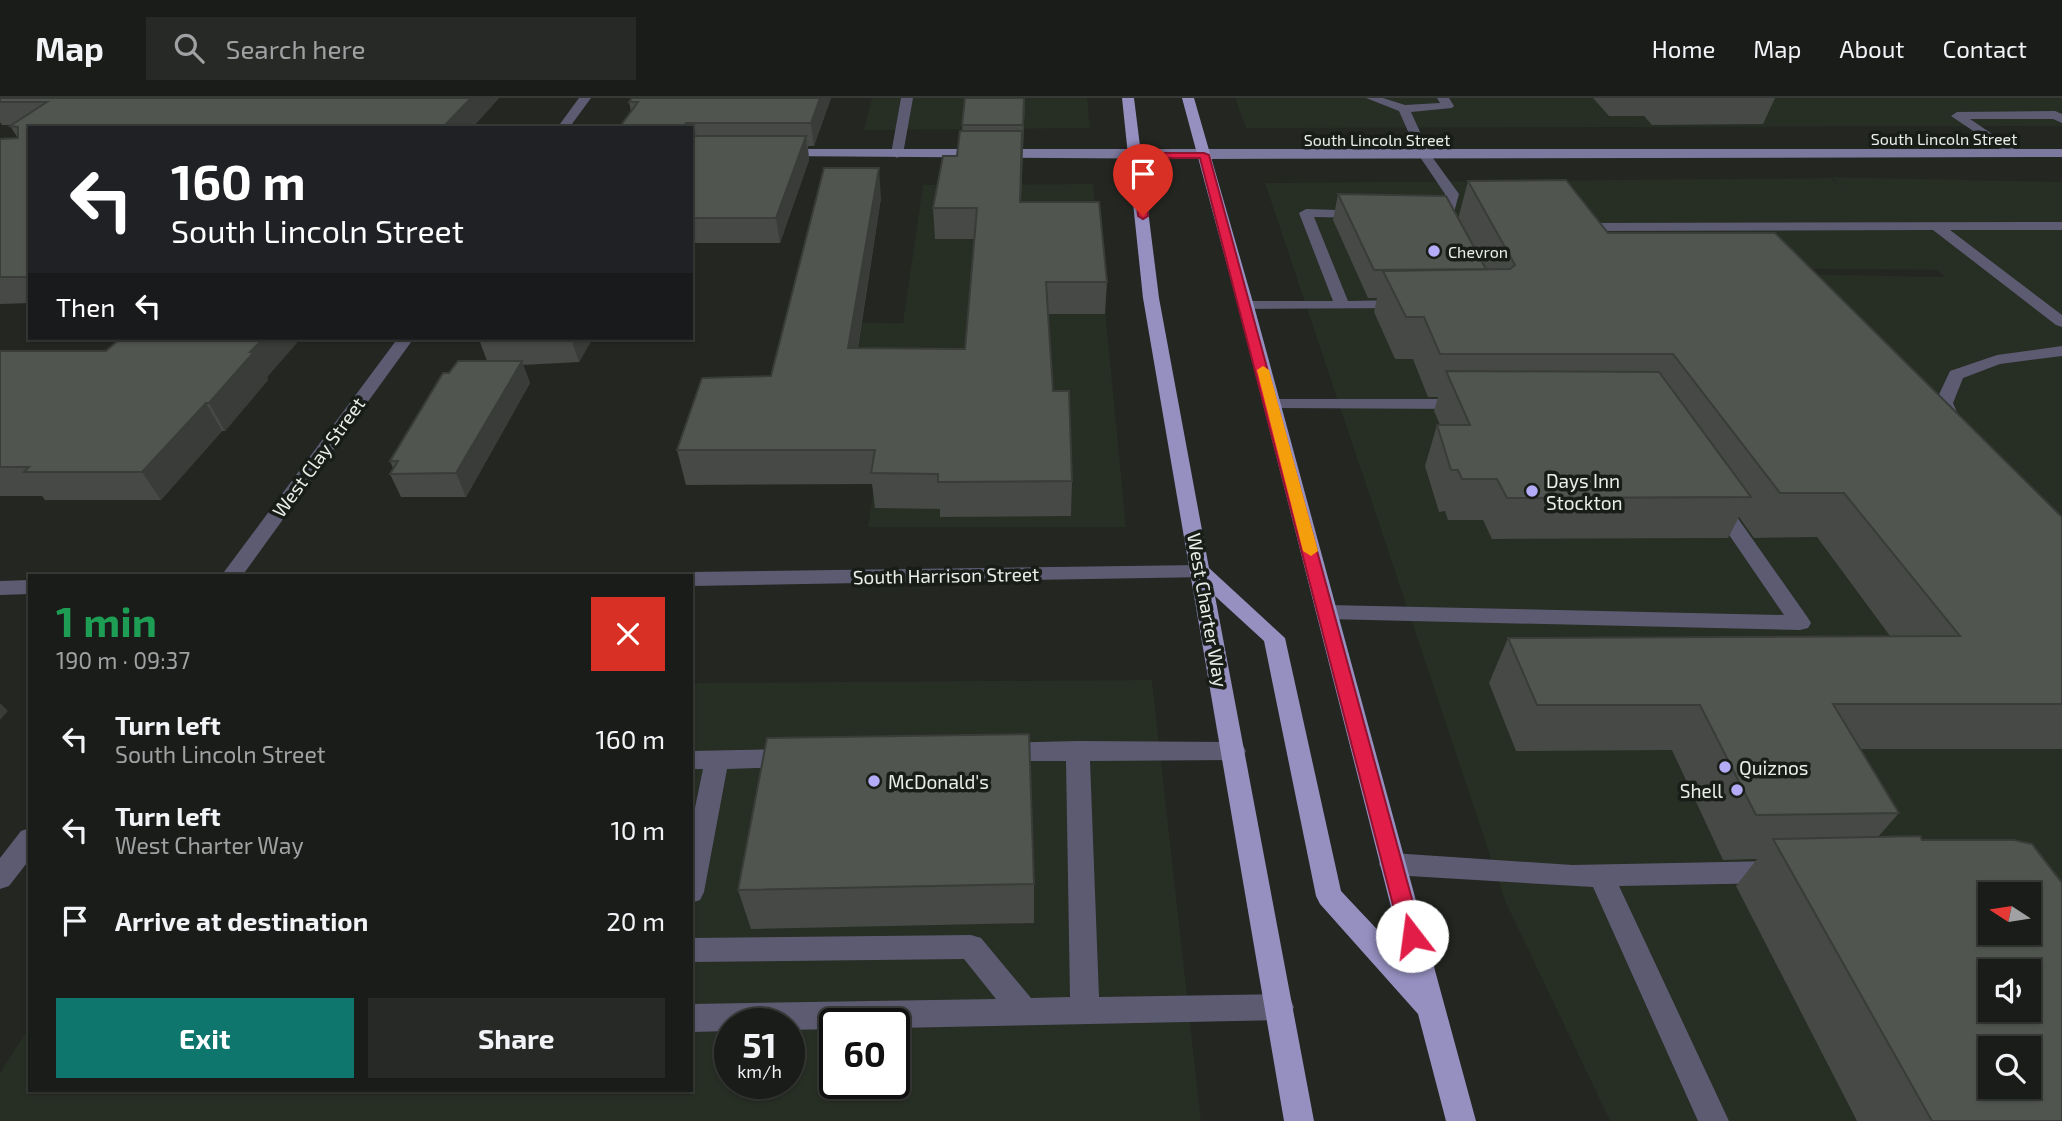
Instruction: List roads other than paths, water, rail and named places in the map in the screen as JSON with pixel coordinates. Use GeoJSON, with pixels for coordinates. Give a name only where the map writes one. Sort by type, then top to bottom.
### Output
{"type":"FeatureCollection","features":[{"type":"Feature","properties":{"kind":"main road","name":"West Charter Way"},"geometry":{"type":"LineString","coordinates":[[1128,98],[1137,155],[1151,294],[1299,1121]]}},
{"type":"Feature","properties":{"kind":"main road"},"geometry":{"type":"LineString","coordinates":[[1188,98],[1246,306],[1461,1121]]}},
{"type":"Feature","properties":{"kind":"main road"},"geometry":{"type":"LineString","coordinates":[[1201,572],[1274,638],[1329,896],[1431,1007]]}},
{"type":"Feature","properties":{"kind":"street"},"geometry":{"type":"LineString","coordinates":[[564,126],[585,98]]}},
{"type":"Feature","properties":{"kind":"street"},"geometry":{"type":"LineString","coordinates":[[897,154],[907,98]]}},
{"type":"Feature","properties":{"kind":"street"},"geometry":{"type":"LineString","coordinates":[[1372,98],[1404,109],[1448,106],[1443,98]]}},
{"type":"Feature","properties":{"kind":"street"},"geometry":{"type":"LineString","coordinates":[[1404,109],[1424,154],[1452,194],[1440,215],[1458,238]]}},
{"type":"Feature","properties":{"kind":"street"},"geometry":{"type":"LineString","coordinates":[[2012,153],[1957,116],[2055,115],[2062,120]]}},
{"type":"Feature","properties":{"kind":"street","name":"South Lincoln Street"},"geometry":{"type":"LineString","coordinates":[[774,153],[2062,153]]}},
{"type":"Feature","properties":{"kind":"street"},"geometry":{"type":"LineString","coordinates":[[1342,305],[1306,214],[1383,215]]}},
{"type":"Feature","properties":{"kind":"street"},"geometry":{"type":"LineString","coordinates":[[1587,227],[2062,226]]}},
{"type":"Feature","properties":{"kind":"street"},"geometry":{"type":"LineString","coordinates":[[1937,227],[2062,321]]}},
{"type":"Feature","properties":{"kind":"street"},"geometry":{"type":"LineString","coordinates":[[1246,306],[1424,305]]}},
{"type":"Feature","properties":{"kind":"street","name":"West Clay Street"},"geometry":{"type":"LineString","coordinates":[[232,574],[405,340]]}},
{"type":"Feature","properties":{"kind":"street"},"geometry":{"type":"LineString","coordinates":[[1960,438],[1944,403],[1956,375],[1997,360],[2062,351]]}},
{"type":"Feature","properties":{"kind":"street"},"geometry":{"type":"LineString","coordinates":[[1272,404],[1481,404]]}},
{"type":"Feature","properties":{"kind":"street"},"geometry":{"type":"LineString","coordinates":[[1327,612],[1800,623],[1709,491]]}},
{"type":"Feature","properties":{"kind":"street","name":"South Harrison Street"},"geometry":{"type":"LineString","coordinates":[[693,579],[1201,572]]}},
{"type":"Feature","properties":{"kind":"street"},"geometry":{"type":"LineString","coordinates":[[0,587],[28,587]]}},
{"type":"Feature","properties":{"kind":"street"},"geometry":{"type":"LineString","coordinates":[[981,753],[1078,750],[1234,751]]}},
{"type":"Feature","properties":{"kind":"street"},"geometry":{"type":"LineString","coordinates":[[1078,750],[1085,1011]]}},
{"type":"Feature","properties":{"kind":"street"},"geometry":{"type":"LineString","coordinates":[[693,760],[814,757]]}},
{"type":"Feature","properties":{"kind":"street"},"geometry":{"type":"LineString","coordinates":[[693,882],[717,760]]}},
{"type":"Feature","properties":{"kind":"street"},"geometry":{"type":"LineString","coordinates":[[13,870],[28,843]]}},
{"type":"Feature","properties":{"kind":"street"},"geometry":{"type":"LineString","coordinates":[[1392,863],[1572,876],[1794,872]]}},
{"type":"Feature","properties":{"kind":"street"},"geometry":{"type":"LineString","coordinates":[[1601,876],[1714,1121]]}},
{"type":"Feature","properties":{"kind":"street"},"geometry":{"type":"LineString","coordinates":[[693,950],[971,947],[1025,1012]]}},
{"type":"Feature","properties":{"kind":"street"},"geometry":{"type":"LineString","coordinates":[[693,1018],[1280,1007]]}},
{"type":"Feature","properties":{"kind":"place","name":"Chevron"},"geometry":{"type":"Point","coordinates":[1434,251]}},
{"type":"Feature","properties":{"kind":"place","name":"Days Inn Stockton"},"geometry":{"type":"Point","coordinates":[1532,491]}},
{"type":"Feature","properties":{"kind":"place","name":"Quiznos"},"geometry":{"type":"Point","coordinates":[1725,767]}},
{"type":"Feature","properties":{"kind":"place","name":"McDonald's"},"geometry":{"type":"Point","coordinates":[874,781]}},
{"type":"Feature","properties":{"kind":"place","name":"Shell"},"geometry":{"type":"Point","coordinates":[1737,790]}}]}
